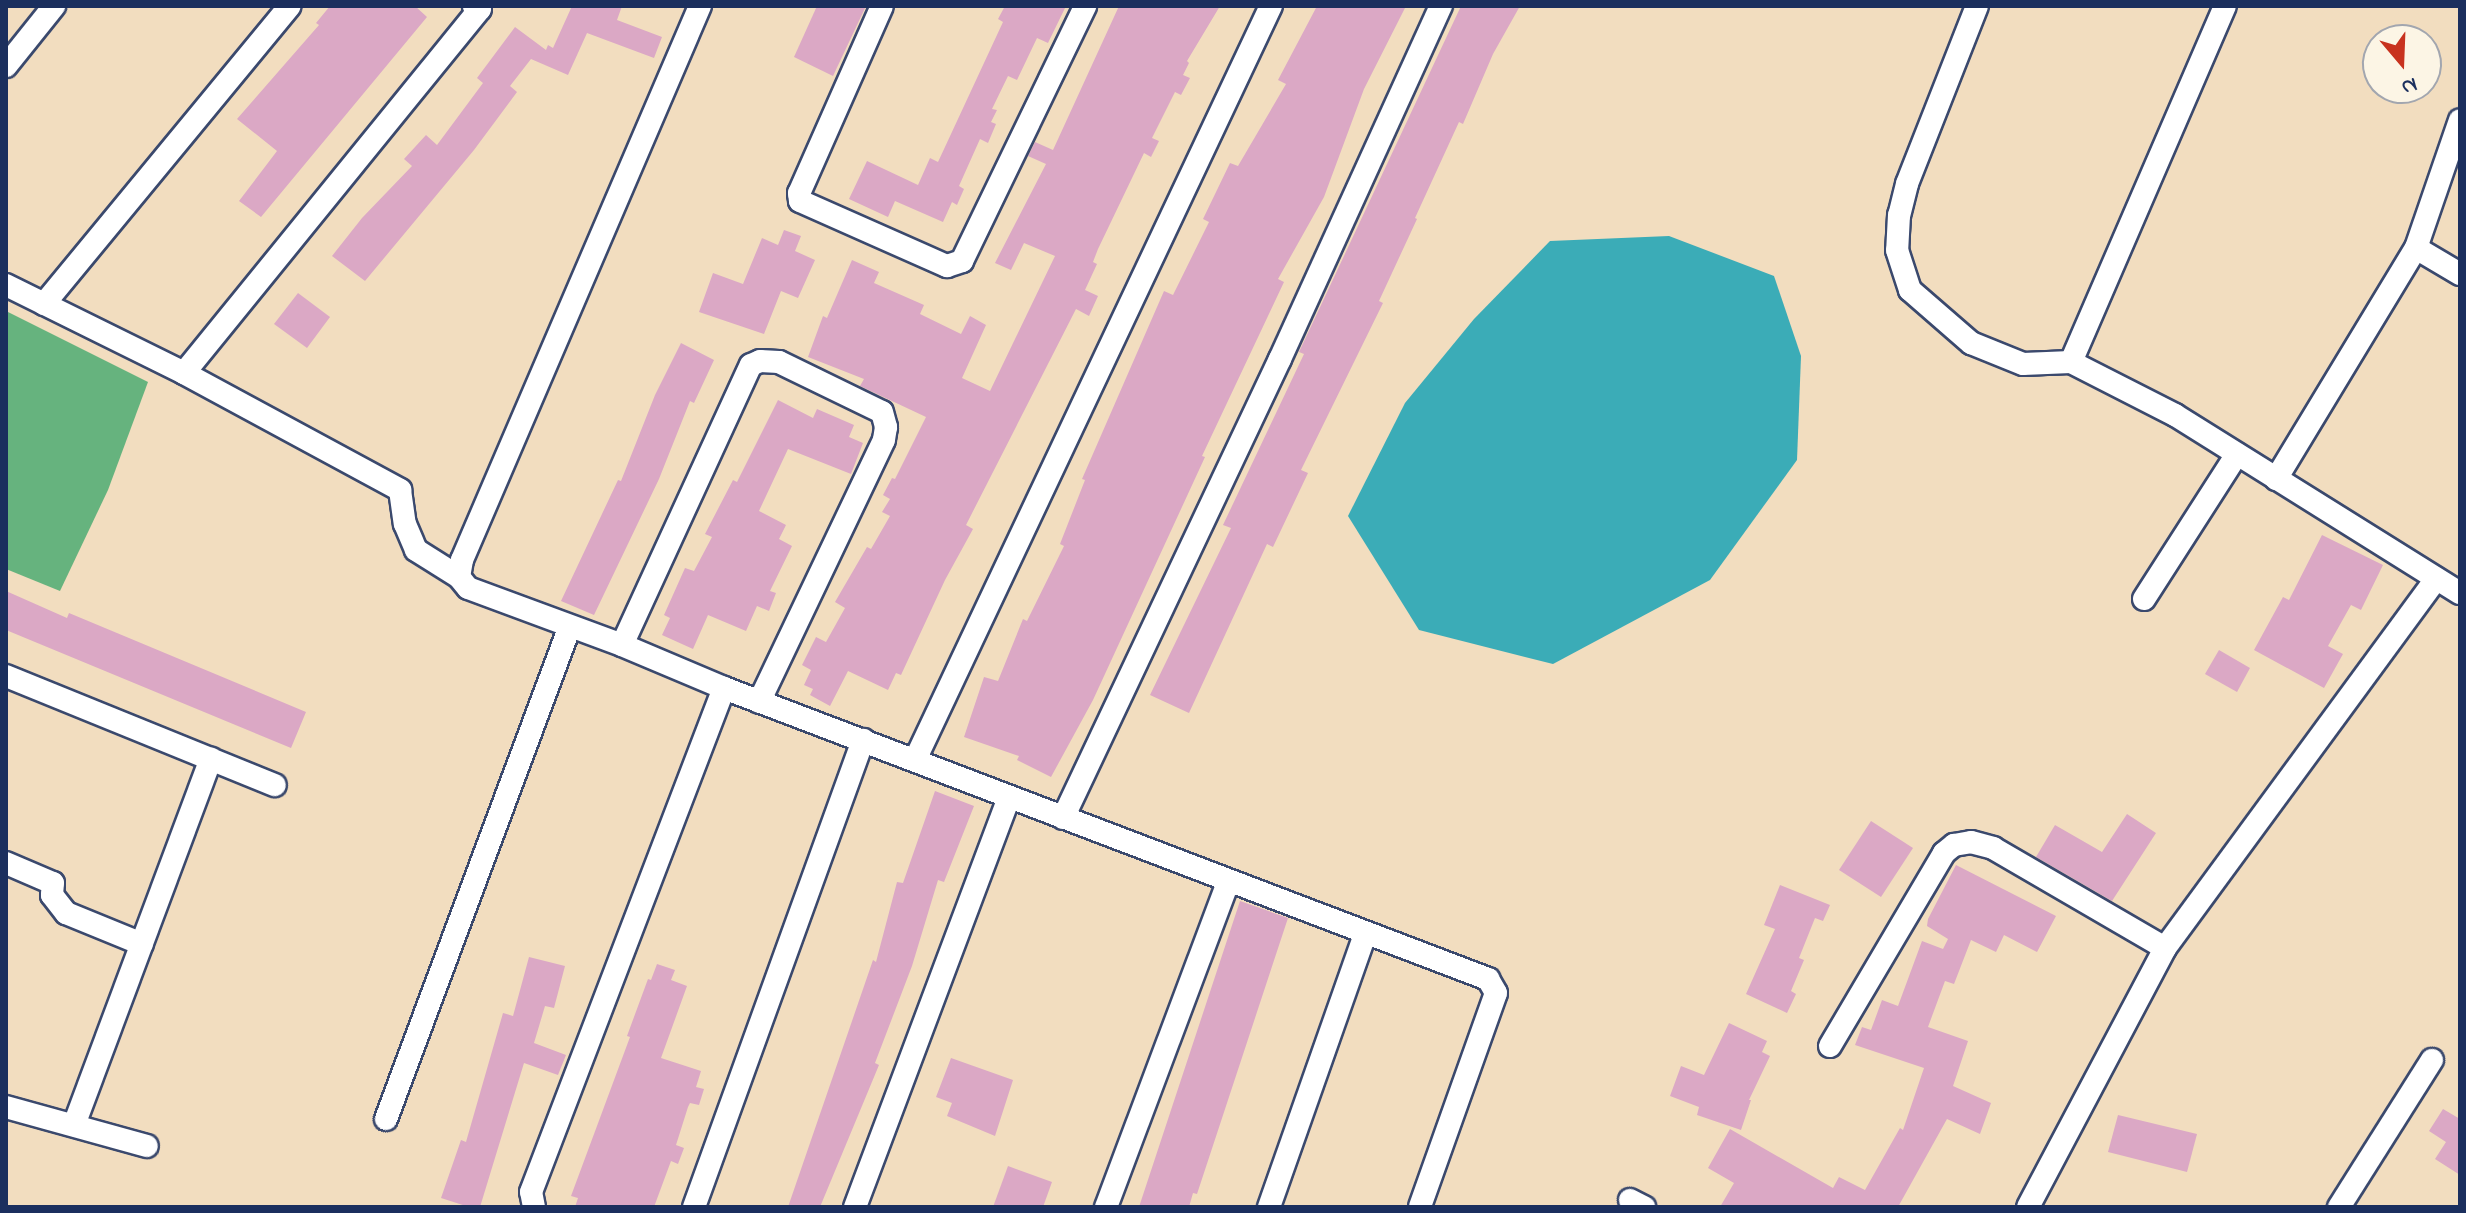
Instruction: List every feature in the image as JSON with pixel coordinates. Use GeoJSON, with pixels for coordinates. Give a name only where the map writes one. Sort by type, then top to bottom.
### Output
{"type":"FeatureCollection","features":[{"type":"Feature","properties":{"kind":"street"},"geometry":{"type":"LineString","coordinates":[[6,66],[54,6]]}},
{"type":"Feature","properties":{"kind":"street"},"geometry":{"type":"LineString","coordinates":[[44,304],[290,6]]}},
{"type":"Feature","properties":{"kind":"street"},"geometry":{"type":"LineString","coordinates":[[184,373],[480,9],[474,6]]}},
{"type":"Feature","properties":{"kind":"street"},"geometry":{"type":"LineString","coordinates":[[459,577],[462,560],[700,6]]}},
{"type":"Feature","properties":{"kind":"street"},"geometry":{"type":"LineString","coordinates":[[882,6],[799,193],[800,201],[947,266],[962,261],[1085,6]]}},
{"type":"Feature","properties":{"kind":"street"},"geometry":{"type":"LineString","coordinates":[[915,760],[1271,6]]}},
{"type":"Feature","properties":{"kind":"street"},"geometry":{"type":"LineString","coordinates":[[1063,818],[1280,359],[1441,6]]}},
{"type":"Feature","properties":{"kind":"street"},"geometry":{"type":"LineString","coordinates":[[1977,6],[1907,184],[1899,215],[1897,250],[1910,290],[1971,343],[2023,364],[2071,362],[2175,415],[2460,593]]}},
{"type":"Feature","properties":{"kind":"street"},"geometry":{"type":"LineString","coordinates":[[2071,362],[2225,6]]}},
{"type":"Feature","properties":{"kind":"street"},"geometry":{"type":"LineString","coordinates":[[2276,479],[2416,248],[2460,120]]}},
{"type":"Feature","properties":{"kind":"street"},"geometry":{"type":"LineString","coordinates":[[2416,248],[2460,274]]}},
{"type":"Feature","properties":{"kind":"street"},"geometry":{"type":"LineString","coordinates":[[6,285],[184,373],[400,490],[405,524],[416,550],[459,577],[468,588],[622,645],[759,702],[1365,935],[1488,979],[1495,986],[1496,993],[1420,1207]]}},
{"type":"Feature","properties":{"kind":"street"},"geometry":{"type":"LineString","coordinates":[[622,645],[751,365],[760,361],[779,362],[882,412],[886,427],[884,440],[759,702]]}},
{"type":"Feature","properties":{"kind":"street"},"geometry":{"type":"LineString","coordinates":[[2144,599],[2237,454]]}},
{"type":"Feature","properties":{"kind":"street"},"geometry":{"type":"LineString","coordinates":[[2028,1207],[2165,948],[2436,579]]}},
{"type":"Feature","properties":{"kind":"street"},"geometry":{"type":"LineString","coordinates":[[386,1119],[570,626]]}},
{"type":"Feature","properties":{"kind":"street"},"geometry":{"type":"LineString","coordinates":[[6,676],[275,785]]}},
{"type":"Feature","properties":{"kind":"street"},"geometry":{"type":"LineString","coordinates":[[534,1207],[531,1192],[724,688]]}},
{"type":"Feature","properties":{"kind":"street"},"geometry":{"type":"LineString","coordinates":[[694,1207],[863,740]]}},
{"type":"Feature","properties":{"kind":"street"},"geometry":{"type":"LineString","coordinates":[[74,1125],[211,759]]}},
{"type":"Feature","properties":{"kind":"street"},"geometry":{"type":"LineString","coordinates":[[855,1207],[1009,797]]}},
{"type":"Feature","properties":{"kind":"street"},"geometry":{"type":"LineString","coordinates":[[1830,1046],[1944,853],[1954,845],[1971,842],[1993,848],[2165,948]]}},
{"type":"Feature","properties":{"kind":"street"},"geometry":{"type":"LineString","coordinates":[[6,863],[53,883],[52,895],[66,913],[142,944]]}},
{"type":"Feature","properties":{"kind":"street"},"geometry":{"type":"LineString","coordinates":[[1106,1207],[1228,882]]}},
{"type":"Feature","properties":{"kind":"street"},"geometry":{"type":"LineString","coordinates":[[1269,1207],[1365,935]]}},
{"type":"Feature","properties":{"kind":"street"},"geometry":{"type":"LineString","coordinates":[[2339,1207],[2432,1060]]}},
{"type":"Feature","properties":{"kind":"street"},"geometry":{"type":"LineString","coordinates":[[6,1107],[147,1146]]}},
{"type":"Feature","properties":{"kind":"green space"},"geometry":{"type":"Polygon","coordinates":[[[6,311],[148,382],[108,490],[60,591],[6,569],[6,311]]]}},
{"type":"Feature","properties":{"kind":"water"},"geometry":{"type":"Polygon","coordinates":[[[1669,236],[1774,276],[1801,356],[1797,460],[1710,580],[1553,664],[1419,630],[1348,516],[1405,403],[1474,319],[1550,241],[1669,236]]]}},
{"type":"Feature","properties":{"kind":"building"},"geometry":{"type":"Polygon","coordinates":[[[330,6],[415,6],[427,17],[261,217],[239,201],[277,151],[237,119],[319,25],[316,23],[330,6]]]}},
{"type":"Feature","properties":{"kind":"building"},"geometry":{"type":"Polygon","coordinates":[[[572,6],[622,6],[617,20],[662,37],[654,58],[587,33],[568,75],[531,59],[510,86],[517,92],[474,150],[365,281],[332,256],[362,218],[412,166],[404,159],[426,135],[437,145],[483,83],[477,78],[515,27],[546,50],[548,45],[553,48],[572,6]]]}},
{"type":"Feature","properties":{"kind":"building"},"geometry":{"type":"Polygon","coordinates":[[[817,6],[866,6],[833,76],[794,57],[817,6]]]}},
{"type":"Feature","properties":{"kind":"building"},"geometry":{"type":"Polygon","coordinates":[[[1005,6],[1066,6],[1048,43],[1037,38],[1017,80],[1008,76],[992,109],[997,110],[991,122],[996,124],[988,143],[980,139],[959,186],[964,189],[957,205],[952,202],[943,222],[895,201],[888,217],[849,199],[867,161],[918,185],[930,158],[938,162],[1003,22],[998,19],[1005,6]]]}},
{"type":"Feature","properties":{"kind":"building"},"geometry":{"type":"Polygon","coordinates":[[[1119,6],[1220,6],[1187,61],[1189,63],[1183,75],[1190,78],[1181,95],[1175,92],[1152,138],[1159,141],[1151,157],[1144,153],[1098,249],[1093,262],[1097,264],[1085,290],[1098,296],[1089,316],[1076,309],[966,525],[973,529],[945,580],[901,675],[896,673],[888,690],[848,671],[830,706],[810,695],[813,689],[804,685],[811,670],[802,665],[816,637],[826,642],[845,608],[835,602],[867,547],[871,549],[890,516],[882,512],[890,499],[883,495],[892,478],[895,479],[926,417],[860,386],[864,379],[808,357],[823,316],[827,318],[852,260],[879,272],[874,283],[924,305],[920,314],[961,334],[970,316],[986,325],[962,378],[990,391],[1055,256],[1024,243],[1011,270],[995,263],[1046,164],[1028,156],[1035,142],[1053,150],[1119,6]]]}},
{"type":"Feature","properties":{"kind":"building"},"geometry":{"type":"Polygon","coordinates":[[[1317,6],[1406,6],[1364,89],[1324,197],[1278,279],[1284,282],[1202,456],[1205,457],[1093,700],[1051,777],[1017,760],[1019,756],[964,737],[984,677],[998,681],[1023,619],[1027,621],[1064,546],[1060,544],[1085,480],[1082,479],[1164,291],[1173,295],[1209,222],[1203,219],[1230,163],[1238,166],[1286,84],[1278,80],[1317,6]]]}},
{"type":"Feature","properties":{"kind":"building"},"geometry":{"type":"Polygon","coordinates":[[[1461,6],[1520,6],[1493,54],[1463,124],[1459,122],[1379,301],[1383,303],[1301,470],[1308,473],[1273,547],[1267,544],[1189,713],[1150,695],[1231,528],[1223,525],[1304,354],[1299,352],[1461,6]]]}},
{"type":"Feature","properties":{"kind":"building"},"geometry":{"type":"Polygon","coordinates":[[[784,230],[801,236],[795,251],[815,260],[798,298],[781,291],[764,334],[699,312],[713,273],[743,284],[762,238],[778,245],[784,230]]]}},
{"type":"Feature","properties":{"kind":"building"},"geometry":{"type":"Polygon","coordinates":[[[298,293],[330,317],[307,348],[274,324],[298,293]]]}},
{"type":"Feature","properties":{"kind":"building"},"geometry":{"type":"Polygon","coordinates":[[[681,343],[714,360],[694,403],[690,401],[659,479],[594,615],[561,601],[618,480],[621,481],[655,395],[681,343]]]}},
{"type":"Feature","properties":{"kind":"building"},"geometry":{"type":"Polygon","coordinates":[[[778,400],[813,418],[817,409],[854,425],[849,437],[863,443],[851,474],[788,449],[759,511],[786,525],[779,539],[792,546],[770,591],[776,593],[769,611],[757,606],[746,631],[708,615],[693,649],[662,635],[670,618],[664,615],[685,568],[694,571],[712,537],[705,534],[733,480],[737,482],[778,400]]]}},
{"type":"Feature","properties":{"kind":"building"},"geometry":{"type":"Polygon","coordinates":[[[2322,535],[2383,565],[2361,610],[2351,605],[2328,646],[2343,654],[2324,688],[2254,650],[2283,597],[2289,600],[2322,535]]]}},
{"type":"Feature","properties":{"kind":"building"},"geometry":{"type":"Polygon","coordinates":[[[6,591],[67,618],[69,613],[306,712],[291,748],[6,630],[6,591]]]}},
{"type":"Feature","properties":{"kind":"building"},"geometry":{"type":"Polygon","coordinates":[[[2219,650],[2250,668],[2237,692],[2205,674],[2219,650]]]}},
{"type":"Feature","properties":{"kind":"building"},"geometry":{"type":"Polygon","coordinates":[[[935,791],[974,806],[944,882],[938,880],[912,966],[875,1063],[879,1065],[820,1207],[788,1207],[873,960],[876,962],[897,882],[903,883],[935,791]]]}},
{"type":"Feature","properties":{"kind":"building"},"geometry":{"type":"Polygon","coordinates":[[[2127,814],[2156,833],[2112,901],[2036,857],[2055,825],[2102,852],[2127,814]]]}},
{"type":"Feature","properties":{"kind":"building"},"geometry":{"type":"Polygon","coordinates":[[[1871,821],[1913,848],[1881,897],[1839,870],[1871,821]]]}},
{"type":"Feature","properties":{"kind":"building"},"geometry":{"type":"Polygon","coordinates":[[[1956,865],[2056,916],[2037,952],[2004,935],[1996,952],[1971,940],[1954,984],[1945,981],[1928,1027],[1968,1041],[1953,1086],[1991,1103],[1980,1134],[1947,1119],[1898,1207],[1720,1207],[1734,1183],[1708,1168],[1730,1129],[1833,1188],[1839,1177],[1865,1190],[1900,1128],[1903,1130],[1924,1068],[1855,1045],[1862,1027],[1871,1030],[1882,1000],[1898,1006],[1922,941],[1943,949],[1948,939],[1927,926],[1928,919],[1956,865]]]}},
{"type":"Feature","properties":{"kind":"building"},"geometry":{"type":"Polygon","coordinates":[[[1780,885],[1830,905],[1823,921],[1815,918],[1799,958],[1804,960],[1791,991],[1796,994],[1787,1013],[1746,994],[1775,929],[1764,925],[1780,885]]]}},
{"type":"Feature","properties":{"kind":"building"},"geometry":{"type":"Polygon","coordinates":[[[1240,901],[1288,918],[1197,1194],[1193,1193],[1189,1207],[1139,1207],[1240,901]]]}},
{"type":"Feature","properties":{"kind":"building"},"geometry":{"type":"Polygon","coordinates":[[[529,957],[565,966],[554,1008],[545,1006],[534,1043],[566,1055],[558,1075],[524,1063],[480,1207],[469,1207],[441,1198],[461,1140],[466,1142],[503,1013],[513,1016],[529,957]]]}},
{"type":"Feature","properties":{"kind":"building"},"geometry":{"type":"Polygon","coordinates":[[[657,964],[675,970],[671,980],[687,986],[661,1058],[701,1071],[696,1087],[704,1089],[699,1105],[690,1103],[688,1107],[676,1145],[684,1148],[678,1164],[671,1161],[654,1207],[575,1207],[578,1198],[571,1196],[630,1037],[627,1036],[648,979],[651,980],[657,964]]]}},
{"type":"Feature","properties":{"kind":"building"},"geometry":{"type":"Polygon","coordinates":[[[1729,1023],[1767,1041],[1762,1052],[1770,1056],[1749,1100],[1741,1130],[1697,1115],[1699,1107],[1670,1096],[1681,1066],[1704,1075],[1729,1023]]]}},
{"type":"Feature","properties":{"kind":"building"},"geometry":{"type":"Polygon","coordinates":[[[951,1058],[1013,1080],[995,1136],[947,1116],[952,1103],[936,1097],[951,1058]]]}},
{"type":"Feature","properties":{"kind":"building"},"geometry":{"type":"Polygon","coordinates":[[[2443,1109],[2460,1119],[2460,1175],[2435,1159],[2446,1142],[2429,1131],[2443,1109]]]}},
{"type":"Feature","properties":{"kind":"building"},"geometry":{"type":"Polygon","coordinates":[[[2118,1115],[2197,1134],[2187,1172],[2108,1152],[2118,1115]]]}},
{"type":"Feature","properties":{"kind":"building"},"geometry":{"type":"Polygon","coordinates":[[[1008,1166],[1052,1182],[1043,1207],[993,1207],[1008,1166]]]}}]}
